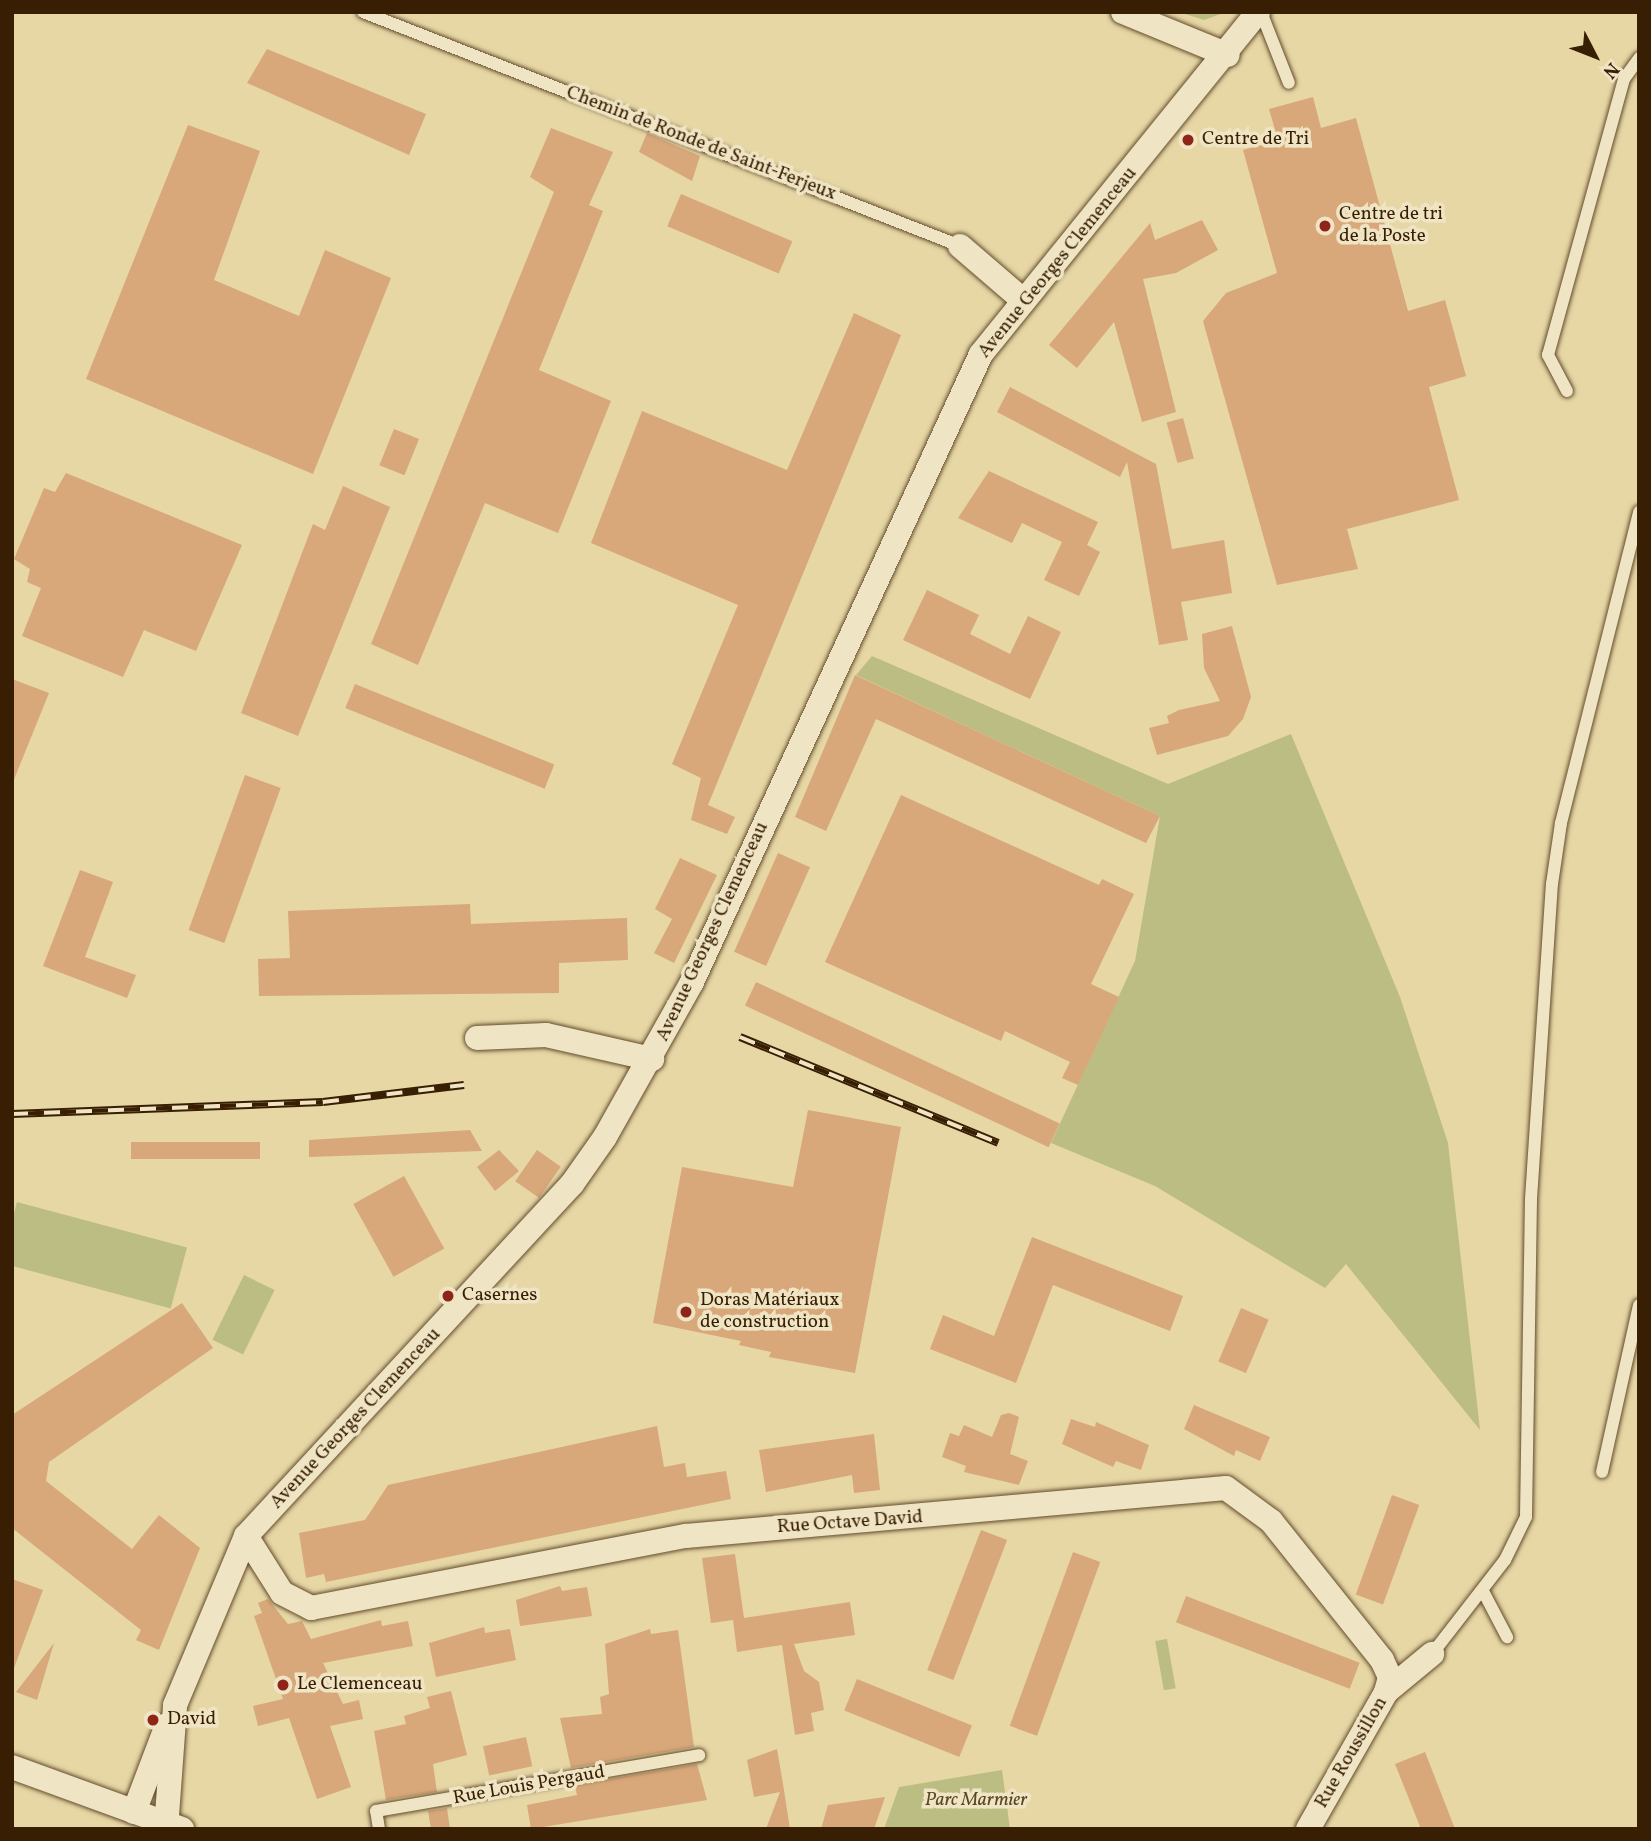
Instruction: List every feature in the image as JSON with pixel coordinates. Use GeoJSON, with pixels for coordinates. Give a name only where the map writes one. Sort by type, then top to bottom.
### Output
{"type":"FeatureCollection","features":[{"type":"Feature","properties":{"kind":"street"},"geometry":{"type":"LineString","coordinates":[[1123,12],[1228,55]]}},
{"type":"Feature","properties":{"kind":"street","name":"Avenue Georges Clemenceau"},"geometry":{"type":"LineString","coordinates":[[172,1827],[175,1705],[246,1536],[572,1184],[652,1059],[981,354],[1228,55],[1259,12]]}},
{"type":"Feature","properties":{"kind":"street","name":"Chemin de Ronde de Saint-Ferjeux"},"geometry":{"type":"LineString","coordinates":[[960,246],[1024,301]]}},
{"type":"Feature","properties":{"kind":"street"},"geometry":{"type":"LineString","coordinates":[[477,1038],[546,1035],[652,1059]]}},
{"type":"Feature","properties":{"kind":"street","name":"Rue Octave David"},"geometry":{"type":"LineString","coordinates":[[246,1536],[282,1593],[311,1608],[677,1538],[1226,1488],[1272,1521],[1381,1660],[1390,1676],[1386,1692]]}},
{"type":"Feature","properties":{"kind":"street","name":"Rue Roussillon"},"geometry":{"type":"LineString","coordinates":[[1308,1829],[1386,1692],[1432,1654]]}},
{"type":"Feature","properties":{"kind":"street"},"geometry":{"type":"LineString","coordinates":[[134,1812],[175,1705]]}},
{"type":"Feature","properties":{"kind":"street"},"geometry":{"type":"LineString","coordinates":[[12,1767],[172,1827]]}},
{"type":"Feature","properties":{"kind":"lane","name":"Chemin de Ronde de Saint-Ferjeux"},"geometry":{"type":"LineString","coordinates":[[363,12],[960,246]]}},
{"type":"Feature","properties":{"kind":"lane"},"geometry":{"type":"LineString","coordinates":[[1259,12],[1289,83]]}},
{"type":"Feature","properties":{"kind":"lane"},"geometry":{"type":"LineString","coordinates":[[1567,391],[1548,355],[1623,79],[1639,58]]}},
{"type":"Feature","properties":{"kind":"lane"},"geometry":{"type":"LineString","coordinates":[[1432,1654],[1484,1593],[1505,1560],[1526,1517],[1531,1199],[1552,884],[1561,823],[1639,512]]}},
{"type":"Feature","properties":{"kind":"lane"},"geometry":{"type":"LineString","coordinates":[[1602,1472],[1639,1305]]}},
{"type":"Feature","properties":{"kind":"lane"},"geometry":{"type":"LineString","coordinates":[[1432,1654],[1505,1560]]}},
{"type":"Feature","properties":{"kind":"lane"},"geometry":{"type":"LineString","coordinates":[[1484,1593],[1507,1637]]}},
{"type":"Feature","properties":{"kind":"lane","name":"Rue Louis Pergaud"},"geometry":{"type":"LineString","coordinates":[[379,1829],[376,1811],[699,1755]]}},
{"type":"Feature","properties":{"kind":"green space"},"geometry":{"type":"Polygon","coordinates":[[[1179,12],[1226,12],[1204,20],[1179,12]]]}},
{"type":"Feature","properties":{"kind":"green space"},"geometry":{"type":"Polygon","coordinates":[[[872,656],[1168,784],[1291,734],[1400,997],[1448,1143],[1480,1430],[1346,1264],[1325,1288],[1155,1186],[1051,1143],[1135,961],[1160,816],[856,675],[872,656]]]}},
{"type":"Feature","properties":{"kind":"green space"},"geometry":{"type":"Polygon","coordinates":[[[17,1202],[187,1248],[171,1308],[12,1266],[12,1221],[17,1202]]]}},
{"type":"Feature","properties":{"kind":"green space"},"geometry":{"type":"Polygon","coordinates":[[[244,1275],[275,1290],[243,1355],[212,1340],[244,1275]]]}},
{"type":"Feature","properties":{"kind":"green space"},"geometry":{"type":"Polygon","coordinates":[[[1167,1639],[1176,1688],[1164,1690],[1155,1641],[1167,1639]]]}},
{"type":"Feature","properties":{"kind":"green space","name":"Parc Marmier"},"geometry":{"type":"Polygon","coordinates":[[[1002,1770],[1010,1829],[884,1829],[899,1787],[1002,1770]]]}},
{"type":"Feature","properties":{"kind":"building"},"geometry":{"type":"Polygon","coordinates":[[[267,49],[426,114],[409,155],[247,83],[267,49]]]}},
{"type":"Feature","properties":{"kind":"building","name":"Centre de tri de la Poste"},"geometry":{"type":"Polygon","coordinates":[[[1313,97],[1321,128],[1356,118],[1408,311],[1445,300],[1466,376],[1429,387],[1459,500],[1347,529],[1358,569],[1277,585],[1203,321],[1226,293],[1277,273],[1243,150],[1278,140],[1269,109],[1313,97]]]}},
{"type":"Feature","properties":{"kind":"building"},"geometry":{"type":"Polygon","coordinates":[[[188,125],[260,151],[214,280],[299,316],[325,250],[391,278],[313,474],[86,379],[188,125]]]}},
{"type":"Feature","properties":{"kind":"building"},"geometry":{"type":"Polygon","coordinates":[[[551,128],[613,152],[589,205],[603,211],[539,370],[611,401],[558,533],[485,503],[418,665],[371,644],[554,192],[530,177],[551,128]]]}},
{"type":"Feature","properties":{"kind":"building"},"geometry":{"type":"Polygon","coordinates":[[[647,133],[700,156],[692,181],[639,152],[647,133]]]}},
{"type":"Feature","properties":{"kind":"building"},"geometry":{"type":"Polygon","coordinates":[[[681,194],[792,241],[779,273],[667,226],[681,194]]]}},
{"type":"Feature","properties":{"kind":"building"},"geometry":{"type":"Polygon","coordinates":[[[1202,220],[1218,250],[1176,273],[1143,279],[1176,412],[1142,422],[1114,322],[1077,368],[1049,345],[1150,223],[1155,240],[1202,220]]]}},
{"type":"Feature","properties":{"kind":"building"},"geometry":{"type":"Polygon","coordinates":[[[854,313],[901,335],[708,805],[735,817],[727,834],[691,820],[701,778],[672,764],[738,605],[591,543],[642,411],[787,470],[854,313]]]}},
{"type":"Feature","properties":{"kind":"building"},"geometry":{"type":"Polygon","coordinates":[[[1010,387],[1156,464],[1172,549],[1224,540],[1232,593],[1181,602],[1188,640],[1159,645],[1127,462],[1120,477],[997,412],[1010,387]]]}},
{"type":"Feature","properties":{"kind":"building"},"geometry":{"type":"Polygon","coordinates":[[[1183,418],[1194,459],[1177,463],[1167,422],[1183,418]]]}},
{"type":"Feature","properties":{"kind":"building"},"geometry":{"type":"Polygon","coordinates":[[[394,429],[419,439],[404,475],[379,465],[394,429]]]}},
{"type":"Feature","properties":{"kind":"building"},"geometry":{"type":"Polygon","coordinates":[[[989,471],[1098,522],[1087,545],[1100,552],[1079,596],[1044,580],[1062,542],[1022,523],[1012,543],[958,518],[989,471]]]}},
{"type":"Feature","properties":{"kind":"building"},"geometry":{"type":"Polygon","coordinates":[[[66,473],[242,545],[196,651],[144,630],[123,677],[22,636],[41,588],[27,582],[30,569],[14,559],[44,488],[55,492],[66,473]]]}},
{"type":"Feature","properties":{"kind":"building"},"geometry":{"type":"Polygon","coordinates":[[[343,486],[390,507],[298,736],[241,713],[313,524],[325,530],[343,486]]]}},
{"type":"Feature","properties":{"kind":"building"},"geometry":{"type":"Polygon","coordinates":[[[927,590],[979,615],[970,634],[1010,654],[1028,616],[1061,632],[1030,699],[903,640],[927,590]]]}},
{"type":"Feature","properties":{"kind":"building"},"geometry":{"type":"Polygon","coordinates":[[[1232,626],[1251,697],[1243,719],[1228,736],[1157,755],[1149,728],[1169,723],[1167,716],[1179,710],[1220,701],[1204,668],[1202,634],[1232,626]]]}},
{"type":"Feature","properties":{"kind":"building"},"geometry":{"type":"Polygon","coordinates":[[[855,675],[1160,816],[1146,843],[876,719],[826,831],[795,817],[855,675]]]}},
{"type":"Feature","properties":{"kind":"building"},"geometry":{"type":"Polygon","coordinates":[[[12,679],[49,693],[13,782],[12,782],[12,679]]]}},
{"type":"Feature","properties":{"kind":"building"},"geometry":{"type":"Polygon","coordinates":[[[355,684],[554,765],[545,789],[345,708],[355,684]]]}},
{"type":"Feature","properties":{"kind":"building"},"geometry":{"type":"Polygon","coordinates":[[[245,775],[281,788],[224,943],[189,930],[245,775]]]}},
{"type":"Feature","properties":{"kind":"building"},"geometry":{"type":"Polygon","coordinates":[[[901,795],[1099,885],[1102,879],[1134,894],[1091,984],[1119,997],[1078,1085],[1062,1078],[1070,1062],[1005,1031],[1001,1041],[825,962],[901,795]]]}},
{"type":"Feature","properties":{"kind":"building"},"geometry":{"type":"Polygon","coordinates":[[[778,853],[810,867],[766,966],[734,952],[778,853]]]}},
{"type":"Feature","properties":{"kind":"building"},"geometry":{"type":"Polygon","coordinates":[[[680,858],[717,875],[674,963],[654,953],[672,919],[655,909],[680,858]]]}},
{"type":"Feature","properties":{"kind":"building"},"geometry":{"type":"Polygon","coordinates":[[[80,870],[113,882],[85,957],[136,975],[127,998],[43,966],[80,870]]]}},
{"type":"Feature","properties":{"kind":"building"},"geometry":{"type":"Polygon","coordinates":[[[470,904],[471,924],[627,918],[628,960],[559,963],[559,993],[259,996],[258,959],[290,958],[288,911],[470,904]]]}},
{"type":"Feature","properties":{"kind":"building"},"geometry":{"type":"Polygon","coordinates":[[[756,982],[1060,1124],[1049,1147],[745,1006],[756,982]]]}},
{"type":"Feature","properties":{"kind":"building"},"geometry":{"type":"Polygon","coordinates":[[[808,1110],[901,1127],[855,1373],[769,1357],[771,1352],[739,1345],[741,1341],[653,1323],[682,1167],[793,1187],[808,1110]]]}},
{"type":"Feature","properties":{"kind":"building"},"geometry":{"type":"Polygon","coordinates":[[[470,1130],[482,1151],[309,1157],[309,1140],[470,1130]]]}},
{"type":"Feature","properties":{"kind":"building"},"geometry":{"type":"Polygon","coordinates":[[[131,1142],[260,1142],[260,1159],[131,1159],[131,1142]]]}},
{"type":"Feature","properties":{"kind":"building"},"geometry":{"type":"Polygon","coordinates":[[[499,1150],[519,1171],[495,1191],[477,1167],[499,1150]]]}},
{"type":"Feature","properties":{"kind":"building"},"geometry":{"type":"Polygon","coordinates":[[[537,1150],[561,1167],[539,1198],[515,1181],[537,1150]]]}},
{"type":"Feature","properties":{"kind":"building"},"geometry":{"type":"Polygon","coordinates":[[[404,1176],[444,1249],[394,1277],[353,1204],[404,1176]]]}},
{"type":"Feature","properties":{"kind":"building"},"geometry":{"type":"Polygon","coordinates":[[[1032,1237],[1183,1296],[1170,1331],[1053,1285],[1016,1383],[930,1349],[943,1315],[994,1336],[1032,1237]]]}},
{"type":"Feature","properties":{"kind":"building"},"geometry":{"type":"Polygon","coordinates":[[[182,1303],[213,1348],[49,1462],[46,1481],[132,1549],[159,1515],[200,1548],[159,1650],[136,1640],[141,1630],[12,1528],[12,1415],[182,1303]]]}},
{"type":"Feature","properties":{"kind":"building"},"geometry":{"type":"Polygon","coordinates":[[[1241,1308],[1269,1320],[1246,1373],[1218,1361],[1241,1308]]]}},
{"type":"Feature","properties":{"kind":"building"},"geometry":{"type":"Polygon","coordinates":[[[1194,1405],[1270,1437],[1260,1461],[1236,1450],[1234,1456],[1184,1429],[1194,1405]]]}},
{"type":"Feature","properties":{"kind":"building"},"geometry":{"type":"Polygon","coordinates":[[[1009,1413],[1019,1417],[1010,1454],[1028,1461],[1019,1485],[964,1472],[966,1466],[942,1457],[950,1433],[959,1436],[964,1425],[992,1437],[1001,1415],[1009,1413]]]}},
{"type":"Feature","properties":{"kind":"building"},"geometry":{"type":"Polygon","coordinates":[[[1071,1419],[1095,1427],[1096,1422],[1149,1445],[1141,1470],[1116,1461],[1113,1467],[1062,1444],[1071,1419]]]}},
{"type":"Feature","properties":{"kind":"building"},"geometry":{"type":"Polygon","coordinates":[[[657,1426],[664,1467],[685,1463],[687,1477],[726,1471],[731,1499],[326,1582],[324,1574],[306,1578],[299,1533],[365,1520],[388,1485],[657,1426]]]}},
{"type":"Feature","properties":{"kind":"building"},"geometry":{"type":"Polygon","coordinates":[[[874,1434],[880,1490],[854,1493],[852,1475],[766,1492],[759,1450],[874,1434]]]}},
{"type":"Feature","properties":{"kind":"building"},"geometry":{"type":"Polygon","coordinates":[[[1392,1495],[1419,1505],[1383,1605],[1356,1595],[1392,1495]]]}},
{"type":"Feature","properties":{"kind":"building"},"geometry":{"type":"Polygon","coordinates":[[[981,1530],[1007,1540],[953,1680],[927,1670],[981,1530]]]}},
{"type":"Feature","properties":{"kind":"building"},"geometry":{"type":"Polygon","coordinates":[[[1073,1552],[1100,1562],[1037,1736],[1010,1726],[1073,1552]]]}},
{"type":"Feature","properties":{"kind":"building"},"geometry":{"type":"Polygon","coordinates":[[[735,1554],[744,1618],[850,1602],[855,1635],[794,1644],[804,1671],[819,1682],[824,1710],[811,1713],[814,1731],[795,1735],[782,1645],[737,1652],[733,1620],[711,1623],[702,1558],[735,1554]]]}},
{"type":"Feature","properties":{"kind":"building"},"geometry":{"type":"Polygon","coordinates":[[[12,1579],[43,1590],[14,1668],[12,1668],[12,1579]]]}},
{"type":"Feature","properties":{"kind":"building"},"geometry":{"type":"Polygon","coordinates":[[[560,1586],[562,1591],[587,1587],[592,1616],[520,1626],[516,1600],[560,1586]]]}},
{"type":"Feature","properties":{"kind":"building"},"geometry":{"type":"Polygon","coordinates":[[[1186,1596],[1360,1663],[1350,1689],[1176,1622],[1186,1596]]]}},
{"type":"Feature","properties":{"kind":"building"},"geometry":{"type":"Polygon","coordinates":[[[268,1599],[288,1624],[302,1621],[311,1639],[381,1620],[382,1626],[408,1621],[413,1646],[323,1663],[343,1704],[359,1700],[363,1719],[330,1726],[351,1787],[317,1799],[289,1718],[258,1726],[253,1706],[283,1699],[254,1616],[262,1613],[258,1603],[268,1599]]]}},
{"type":"Feature","properties":{"kind":"building"},"geometry":{"type":"Polygon","coordinates":[[[484,1627],[485,1633],[510,1629],[516,1660],[436,1677],[429,1643],[484,1627]]]}},
{"type":"Feature","properties":{"kind":"building"},"geometry":{"type":"Polygon","coordinates":[[[650,1629],[651,1634],[678,1630],[694,1747],[571,1768],[560,1718],[602,1714],[600,1697],[609,1694],[605,1644],[650,1629]]]}},
{"type":"Feature","properties":{"kind":"building"},"geometry":{"type":"Polygon","coordinates":[[[54,1643],[37,1700],[16,1692],[54,1643]]]}},
{"type":"Feature","properties":{"kind":"building"},"geometry":{"type":"Polygon","coordinates":[[[857,1679],[972,1725],[959,1757],[844,1711],[857,1679]]]}},
{"type":"Feature","properties":{"kind":"building"},"geometry":{"type":"Polygon","coordinates":[[[451,1691],[467,1755],[433,1764],[437,1792],[386,1800],[374,1731],[406,1724],[404,1716],[430,1708],[427,1697],[451,1691]]]}},
{"type":"Feature","properties":{"kind":"building"},"geometry":{"type":"Polygon","coordinates":[[[526,1737],[532,1766],[489,1775],[483,1746],[526,1737]]]}},
{"type":"Feature","properties":{"kind":"building"},"geometry":{"type":"Polygon","coordinates":[[[777,1749],[790,1829],[766,1829],[780,1792],[754,1797],[747,1760],[777,1749]]]}},
{"type":"Feature","properties":{"kind":"building"},"geometry":{"type":"Polygon","coordinates":[[[1425,1752],[1455,1829],[1421,1829],[1395,1764],[1425,1752]]]}},
{"type":"Feature","properties":{"kind":"building"},"geometry":{"type":"Polygon","coordinates":[[[697,1764],[707,1800],[531,1829],[527,1805],[577,1795],[575,1785],[697,1764]]]}},
{"type":"Feature","properties":{"kind":"building"},"geometry":{"type":"Polygon","coordinates":[[[885,1797],[874,1829],[821,1829],[828,1805],[885,1797]]]}},
{"type":"Feature","properties":{"kind":"building"},"geometry":{"type":"Polygon","coordinates":[[[447,1808],[450,1829],[431,1829],[428,1811],[447,1808]]]}},
{"type":"Feature","properties":{"kind":"railway"},"geometry":{"type":"LineString","coordinates":[[740,1037],[998,1143]]}},
{"type":"Feature","properties":{"kind":"railway"},"geometry":{"type":"LineString","coordinates":[[12,1114],[323,1102],[464,1085]]}},
{"type":"Feature","properties":{"kind":"place","name":"Centre de Tri"},"geometry":{"type":"Point","coordinates":[1188,140]}},
{"type":"Feature","properties":{"kind":"place","name":"Centre de tri de la Poste"},"geometry":{"type":"Point","coordinates":[1325,226]}},
{"type":"Feature","properties":{"kind":"place","name":"Casernes"},"geometry":{"type":"Point","coordinates":[448,1296]}},
{"type":"Feature","properties":{"kind":"place","name":"Doras Matériaux de construction"},"geometry":{"type":"Point","coordinates":[686,1312]}},
{"type":"Feature","properties":{"kind":"place","name":"Le Clemenceau"},"geometry":{"type":"Point","coordinates":[283,1685]}},
{"type":"Feature","properties":{"kind":"place","name":"David"},"geometry":{"type":"Point","coordinates":[153,1720]}}]}
